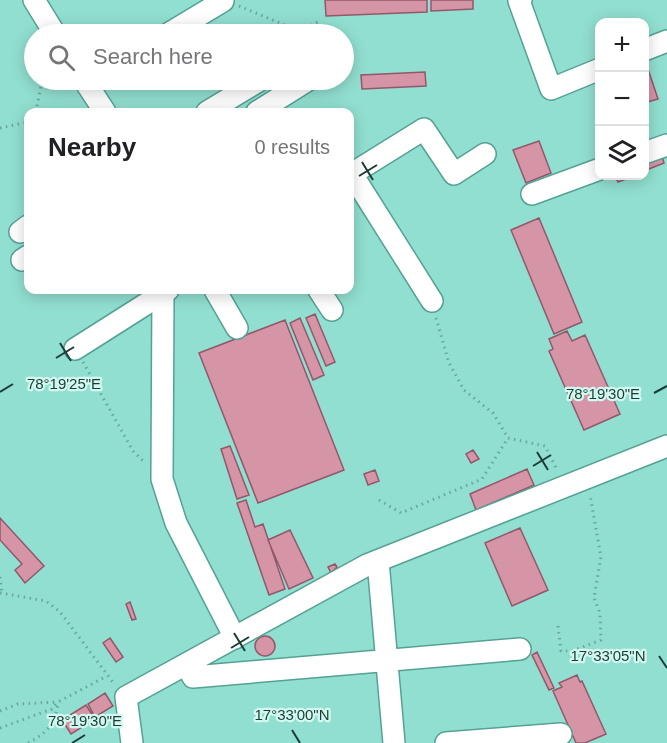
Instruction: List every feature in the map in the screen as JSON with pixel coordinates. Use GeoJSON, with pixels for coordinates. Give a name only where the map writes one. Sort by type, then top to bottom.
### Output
{"type":"FeatureCollection","features":[{"type":"Feature","properties":{"kind":"street"},"geometry":{"type":"LineString","coordinates":[[34,0],[50,24]]}},
{"type":"Feature","properties":{"kind":"street"},"geometry":{"type":"LineString","coordinates":[[521,0],[519,1],[551,89],[595,71]]}},
{"type":"Feature","properties":{"kind":"street"},"geometry":{"type":"LineString","coordinates":[[185,24],[223,1]]}},
{"type":"Feature","properties":{"kind":"street"},"geometry":{"type":"LineString","coordinates":[[649,48],[667,41]]}},
{"type":"Feature","properties":{"kind":"street"},"geometry":{"type":"LineString","coordinates":[[93,90],[103,108]]}},
{"type":"Feature","properties":{"kind":"street"},"geometry":{"type":"LineString","coordinates":[[214,108],[243,90]]}},
{"type":"Feature","properties":{"kind":"street"},"geometry":{"type":"LineString","coordinates":[[263,108],[292,90]]}},
{"type":"Feature","properties":{"kind":"street"},"geometry":{"type":"LineString","coordinates":[[354,173],[424,129],[454,174],[485,154]]}},
{"type":"Feature","properties":{"kind":"street"},"geometry":{"type":"LineString","coordinates":[[649,152],[667,145]]}},
{"type":"Feature","properties":{"kind":"street"},"geometry":{"type":"LineString","coordinates":[[531,194],[595,172]]}},
{"type":"Feature","properties":{"kind":"street"},"geometry":{"type":"LineString","coordinates":[[354,180],[432,301]]}},
{"type":"Feature","properties":{"kind":"street"},"geometry":{"type":"LineString","coordinates":[[75,349],[160,294]]}},
{"type":"Feature","properties":{"kind":"street"},"geometry":{"type":"LineString","coordinates":[[165,294],[162,479],[176,523],[235,638]]}},
{"type":"Feature","properties":{"kind":"street"},"geometry":{"type":"LineString","coordinates":[[217,294],[237,328]]}},
{"type":"Feature","properties":{"kind":"street"},"geometry":{"type":"LineString","coordinates":[[322,294],[332,310]]}},
{"type":"Feature","properties":{"kind":"street"},"geometry":{"type":"LineString","coordinates":[[132,743],[126,698],[378,561],[667,446]]}},
{"type":"Feature","properties":{"kind":"street"},"geometry":{"type":"LineString","coordinates":[[378,561],[394,743]]}},
{"type":"Feature","properties":{"kind":"street"},"geometry":{"type":"LineString","coordinates":[[186,665],[193,677],[520,649]]}},
{"type":"Feature","properties":{"kind":"street"},"geometry":{"type":"LineString","coordinates":[[446,743],[561,734]]}},
{"type":"Feature","properties":{"kind":"path"},"geometry":{"type":"LineString","coordinates":[[223,1],[281,24]]}},
{"type":"Feature","properties":{"kind":"path"},"geometry":{"type":"LineString","coordinates":[[314,24],[318,22]]}},
{"type":"Feature","properties":{"kind":"path"},"geometry":{"type":"LineString","coordinates":[[37,108],[40,90]]}},
{"type":"Feature","properties":{"kind":"path"},"geometry":{"type":"LineString","coordinates":[[0,128],[24,123]]}},
{"type":"Feature","properties":{"kind":"path"},"geometry":{"type":"LineString","coordinates":[[432,301],[449,363],[464,390],[493,413],[508,438],[544,446],[565,487]]}},
{"type":"Feature","properties":{"kind":"path"},"geometry":{"type":"LineString","coordinates":[[75,349],[133,451],[162,479]]}},
{"type":"Feature","properties":{"kind":"path"},"geometry":{"type":"LineString","coordinates":[[380,500],[401,513],[482,479],[508,438]]}},
{"type":"Feature","properties":{"kind":"path"},"geometry":{"type":"LineString","coordinates":[[558,626],[561,651],[572,651],[601,640],[600,613],[594,598],[601,557],[585,478]]}},
{"type":"Feature","properties":{"kind":"path"},"geometry":{"type":"LineString","coordinates":[[0,577],[1,593],[46,601],[60,612],[107,676],[58,702],[18,704],[0,711]]}},
{"type":"Feature","properties":{"kind":"path"},"geometry":{"type":"LineString","coordinates":[[0,728],[52,710],[58,702]]}},
{"type":"Feature","properties":{"kind":"path"},"geometry":{"type":"LineString","coordinates":[[28,743],[48,732],[55,720],[58,702]]}},
{"type":"Feature","properties":{"kind":"building"},"geometry":{"type":"Polygon","coordinates":[[[325,0],[427,0],[427,12],[326,16],[325,0]]]}},
{"type":"Feature","properties":{"kind":"building"},"geometry":{"type":"Polygon","coordinates":[[[431,0],[473,0],[473,9],[431,11],[431,0]]]}},
{"type":"Feature","properties":{"kind":"building"},"geometry":{"type":"Polygon","coordinates":[[[425,72],[426,86],[362,89],[361,75],[425,72]]]}},
{"type":"Feature","properties":{"kind":"building"},"geometry":{"type":"Polygon","coordinates":[[[649,72],[658,99],[649,102],[649,72]]]}},
{"type":"Feature","properties":{"kind":"building"},"geometry":{"type":"Polygon","coordinates":[[[539,141],[551,173],[526,183],[513,150],[539,141]]]}},
{"type":"Feature","properties":{"kind":"building"},"geometry":{"type":"Polygon","coordinates":[[[662,156],[664,163],[649,169],[649,161],[662,156]]]}},
{"type":"Feature","properties":{"kind":"building"},"geometry":{"type":"Polygon","coordinates":[[[539,218],[582,322],[554,334],[511,230],[539,218]]]}},
{"type":"Feature","properties":{"kind":"building"},"geometry":{"type":"Polygon","coordinates":[[[315,314],[335,362],[326,366],[306,318],[315,314]]]}},
{"type":"Feature","properties":{"kind":"building"},"geometry":{"type":"Polygon","coordinates":[[[300,318],[324,375],[313,380],[290,323],[300,318]]]}},
{"type":"Feature","properties":{"kind":"building"},"geometry":{"type":"Polygon","coordinates":[[[285,320],[344,470],[258,503],[199,353],[285,320]]]}},
{"type":"Feature","properties":{"kind":"building"},"geometry":{"type":"Polygon","coordinates":[[[567,331],[572,341],[585,335],[620,414],[584,430],[549,351],[553,349],[549,339],[567,331]]]}},
{"type":"Feature","properties":{"kind":"building"},"geometry":{"type":"Polygon","coordinates":[[[230,446],[249,495],[237,499],[221,449],[230,446]]]}},
{"type":"Feature","properties":{"kind":"building"},"geometry":{"type":"Polygon","coordinates":[[[473,450],[479,459],[471,463],[466,454],[473,450]]]}},
{"type":"Feature","properties":{"kind":"building"},"geometry":{"type":"Polygon","coordinates":[[[527,469],[534,485],[476,510],[470,494],[527,469]]]}},
{"type":"Feature","properties":{"kind":"building"},"geometry":{"type":"Polygon","coordinates":[[[375,470],[379,481],[368,485],[364,474],[375,470]]]}},
{"type":"Feature","properties":{"kind":"building"},"geometry":{"type":"Polygon","coordinates":[[[246,500],[255,527],[263,524],[285,589],[269,595],[237,503],[246,500]]]}},
{"type":"Feature","properties":{"kind":"building"},"geometry":{"type":"Polygon","coordinates":[[[0,518],[44,566],[25,583],[15,570],[22,564],[0,540],[0,518]]]}},
{"type":"Feature","properties":{"kind":"building"},"geometry":{"type":"Polygon","coordinates":[[[520,528],[548,590],[512,606],[485,543],[520,528]]]}},
{"type":"Feature","properties":{"kind":"building"},"geometry":{"type":"Polygon","coordinates":[[[290,530],[313,578],[289,589],[268,540],[290,530]]]}},
{"type":"Feature","properties":{"kind":"building"},"geometry":{"type":"Polygon","coordinates":[[[335,564],[337,567],[331,573],[328,567],[335,564]]]}},
{"type":"Feature","properties":{"kind":"building"},"geometry":{"type":"Polygon","coordinates":[[[130,602],[136,619],[132,620],[126,604],[130,602]]]}},
{"type":"Feature","properties":{"kind":"building"},"geometry":{"type":"Polygon","coordinates":[[[265,636],[272,639],[275,646],[272,653],[265,656],[258,653],[255,646],[258,639],[265,636]]]}},
{"type":"Feature","properties":{"kind":"building"},"geometry":{"type":"Polygon","coordinates":[[[110,638],[123,657],[116,662],[103,643],[110,638]]]}},
{"type":"Feature","properties":{"kind":"building"},"geometry":{"type":"Polygon","coordinates":[[[537,652],[554,688],[549,690],[532,655],[537,652]]]}},
{"type":"Feature","properties":{"kind":"building"},"geometry":{"type":"Polygon","coordinates":[[[577,675],[580,682],[582,681],[606,734],[585,743],[576,743],[553,691],[562,687],[559,683],[577,675]]]}},
{"type":"Feature","properties":{"kind":"building"},"geometry":{"type":"Polygon","coordinates":[[[105,693],[113,706],[95,717],[88,704],[105,693]]]}},
{"type":"Feature","properties":{"kind":"building"},"geometry":{"type":"Polygon","coordinates":[[[86,705],[95,719],[71,734],[62,720],[86,705]]]}}]}
